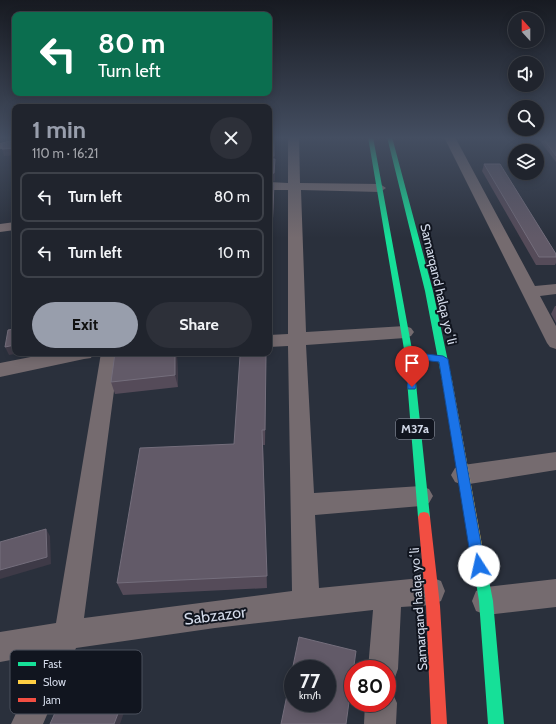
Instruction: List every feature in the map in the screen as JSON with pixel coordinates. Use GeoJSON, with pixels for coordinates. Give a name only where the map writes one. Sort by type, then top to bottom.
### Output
{"type":"FeatureCollection","features":[{"type":"Feature","properties":{"kind":"highway","name":"Samarqand halqa yoʻli"},"geometry":{"type":"LineString","coordinates":[[377,171],[405,332],[412,356],[421,496],[431,591],[439,724]]}},
{"type":"Feature","properties":{"kind":"highway","name":"Samarqand halqa yoʻli"},"geometry":{"type":"LineString","coordinates":[[398,171],[430,291],[443,359],[486,602],[496,724]]}},
{"type":"Feature","properties":{"kind":"highway"},"geometry":{"type":"LineString","coordinates":[[429,358],[443,359]]}},
{"type":"Feature","properties":{"kind":"street"},"geometry":{"type":"LineString","coordinates":[[294,171],[297,340],[306,603]]}},
{"type":"Feature","properties":{"kind":"street"},"geometry":{"type":"LineString","coordinates":[[466,171],[556,343]]}},
{"type":"Feature","properties":{"kind":"street"},"geometry":{"type":"LineString","coordinates":[[272,186],[380,188]]}},
{"type":"Feature","properties":{"kind":"street"},"geometry":{"type":"LineString","coordinates":[[0,228],[12,226]]}},
{"type":"Feature","properties":{"kind":"street"},"geometry":{"type":"LineString","coordinates":[[529,292],[556,289]]}},
{"type":"Feature","properties":{"kind":"street"},"geometry":{"type":"LineString","coordinates":[[272,341],[405,332]]}},
{"type":"Feature","properties":{"kind":"street"},"geometry":{"type":"LineString","coordinates":[[0,370],[69,356]]}},
{"type":"Feature","properties":{"kind":"street"},"geometry":{"type":"LineString","coordinates":[[61,650],[68,634],[110,356]]}},
{"type":"Feature","properties":{"kind":"street"},"geometry":{"type":"LineString","coordinates":[[463,475],[556,461]]}},
{"type":"Feature","properties":{"kind":"street"},"geometry":{"type":"LineString","coordinates":[[303,505],[421,496]]}},
{"type":"Feature","properties":{"kind":"street","name":"Sabzazor"},"geometry":{"type":"LineString","coordinates":[[0,647],[68,634],[306,603],[431,591]]}},
{"type":"Feature","properties":{"kind":"street"},"geometry":{"type":"LineString","coordinates":[[486,602],[556,593]]}},
{"type":"Feature","properties":{"kind":"street"},"geometry":{"type":"LineString","coordinates":[[384,660],[388,595]]}},
{"type":"Feature","properties":{"kind":"street"},"geometry":{"type":"LineString","coordinates":[[380,724],[381,712]]}},
{"type":"Feature","properties":{"kind":"street"},"geometry":{"type":"LineString","coordinates":[[27,724],[32,714]]}},
{"type":"Feature","properties":{"kind":"building"},"geometry":{"type":"Polygon","coordinates":[[[488,171],[504,171],[508,180],[510,180],[556,254],[556,257],[539,257],[488,171]]]}},
{"type":"Feature","properties":{"kind":"building"},"geometry":{"type":"Polygon","coordinates":[[[272,184],[274,184],[272,230],[272,184]]]}},
{"type":"Feature","properties":{"kind":"building"},"geometry":{"type":"Polygon","coordinates":[[[12,329],[12,346],[5,347],[8,330],[12,329]]]}},
{"type":"Feature","properties":{"kind":"building"},"geometry":{"type":"Polygon","coordinates":[[[115,356],[175,356],[175,375],[111,382],[115,356]]]}},
{"type":"Feature","properties":{"kind":"building"},"geometry":{"type":"Polygon","coordinates":[[[240,356],[266,356],[265,430],[262,430],[267,576],[117,583],[140,448],[234,444],[240,356]]]}},
{"type":"Feature","properties":{"kind":"building"},"geometry":{"type":"Polygon","coordinates":[[[46,529],[47,557],[0,570],[0,542],[46,529]]]}},
{"type":"Feature","properties":{"kind":"building"},"geometry":{"type":"Polygon","coordinates":[[[299,637],[356,651],[355,660],[344,660],[344,712],[348,712],[346,724],[281,724],[284,710],[284,712],[336,712],[336,660],[294,660],[299,637]]]}},
{"type":"Feature","properties":{"kind":"building"},"geometry":{"type":"Polygon","coordinates":[[[54,714],[118,714],[114,724],[50,724],[54,714]]]}},
{"type":"Feature","properties":{"kind":"traffic: fast"},"geometry":{"type":"LineString","coordinates":[[376,171],[409,355],[424,517]]}},
{"type":"Feature","properties":{"kind":"traffic: fast"},"geometry":{"type":"LineString","coordinates":[[398,171],[429,291],[447,380]]}},
{"type":"Feature","properties":{"kind":"traffic: fast"},"geometry":{"type":"LineString","coordinates":[[476,545],[486,601],[496,724]]}},
{"type":"Feature","properties":{"kind":"traffic: slow"},"geometry":{"type":"LineString","coordinates":[[447,380],[476,545]]}},
{"type":"Feature","properties":{"kind":"traffic: jam"},"geometry":{"type":"LineString","coordinates":[[424,517],[433,606],[439,724]]}},
{"type":"Feature","properties":{"kind":"route"},"geometry":{"type":"LineString","coordinates":[[412,387],[409,356],[443,359],[479,566]]}}]}
